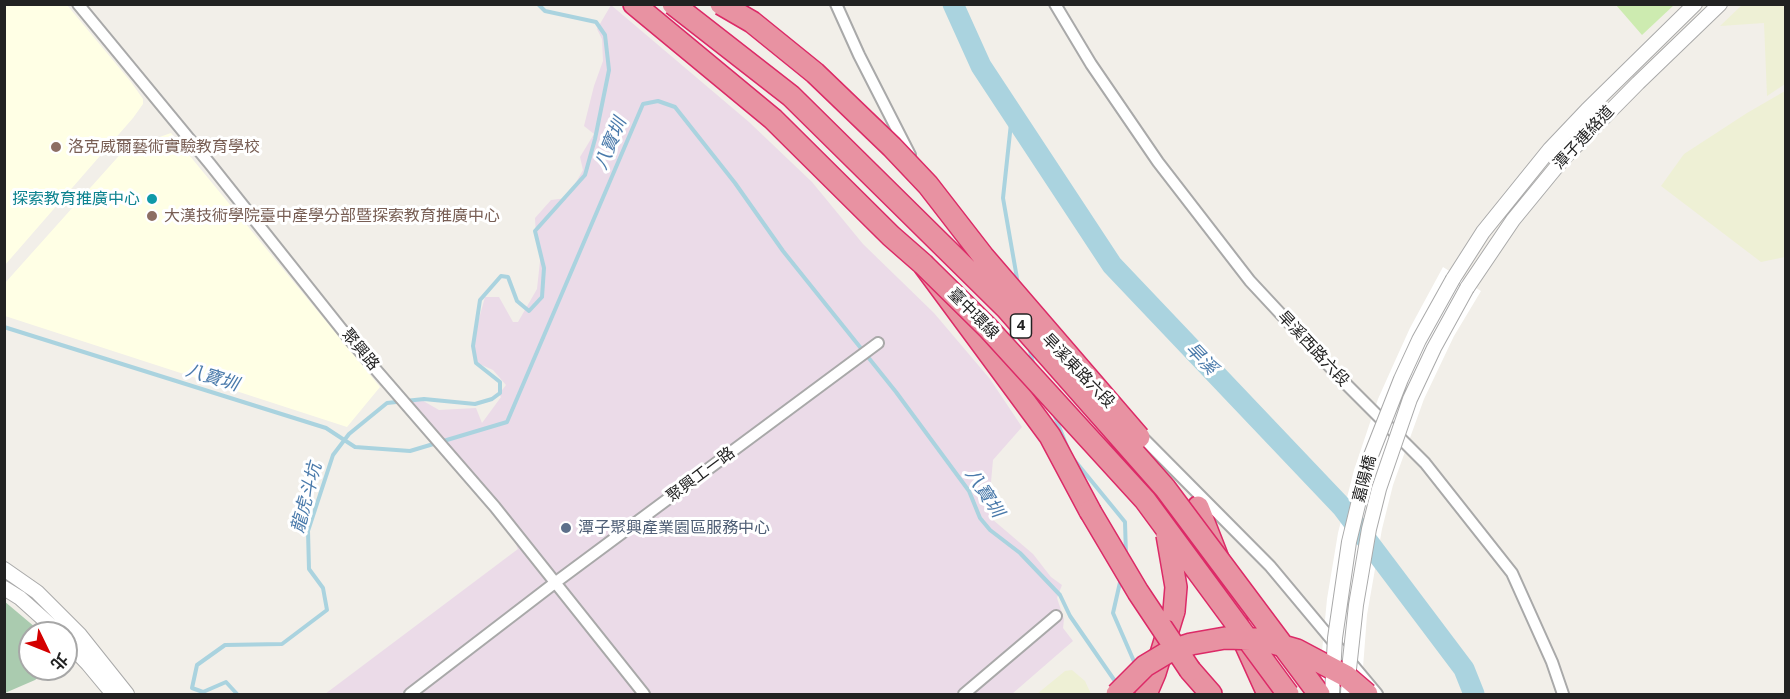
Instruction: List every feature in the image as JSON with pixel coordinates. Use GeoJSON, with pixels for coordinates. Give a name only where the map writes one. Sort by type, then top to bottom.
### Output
{"type":"FeatureCollection","features":[{"type":"Feature","properties":{"kind":"highway","name":"臺中環線"},"geometry":{"type":"LineString","coordinates":[[634,4],[773,119],[988,328],[1145,500],[1288,694]]}},
{"type":"Feature","properties":{"kind":"highway","name":"臺中環線"},"geometry":{"type":"LineString","coordinates":[[674,4],[791,96],[1006,309],[1165,488],[1319,694]]}},
{"type":"Feature","properties":{"kind":"highway"},"geometry":{"type":"LineString","coordinates":[[721,4],[752,22],[815,73],[892,147],[928,185],[983,256],[1198,507],[1219,561],[1239,630],[1268,694]]}},
{"type":"Feature","properties":{"kind":"highway"},"geometry":{"type":"LineString","coordinates":[[923,264],[1050,436],[1090,511],[1138,592],[1190,670],[1211,694]]}},
{"type":"Feature","properties":{"kind":"highway"},"geometry":{"type":"LineString","coordinates":[[1089,379],[1169,538],[1176,587],[1174,611],[1155,673],[1146,694]]}},
{"type":"Feature","properties":{"kind":"highway"},"geometry":{"type":"LineString","coordinates":[[1117,694],[1145,666],[1170,651],[1191,644],[1225,638],[1259,639],[1297,650],[1346,676],[1367,694]]}},
{"type":"Feature","properties":{"kind":"street","name":"聚興路"},"geometry":{"type":"LineString","coordinates":[[78,4],[210,164],[351,341],[467,474],[556,582],[644,694]]}},
{"type":"Feature","properties":{"kind":"street","name":"旱溪東路六段"},"geometry":{"type":"LineString","coordinates":[[836,4],[859,55],[916,165],[959,229],[1040,332],[1270,566],[1377,694]]}},
{"type":"Feature","properties":{"kind":"street","name":"旱溪西路六段"},"geometry":{"type":"LineString","coordinates":[[1055,4],[1091,64],[1158,162],[1250,281],[1425,463],[1512,573],[1552,662],[1563,694]]}},
{"type":"Feature","properties":{"kind":"street","name":"潭子連絡道"},"geometry":{"type":"LineString","coordinates":[[1453,279],[1483,232],[1550,149],[1695,4]]}},
{"type":"Feature","properties":{"kind":"street","name":"潭子連絡道"},"geometry":{"type":"LineString","coordinates":[[1467,288],[1513,220],[1563,159],[1720,4]]}},
{"type":"Feature","properties":{"kind":"street","name":"嘉陽橋"},"geometry":{"type":"LineString","coordinates":[[1332,694],[1335,638],[1348,553],[1368,463],[1419,340],[1453,279]]}},
{"type":"Feature","properties":{"kind":"street","name":"嘉陽橋"},"geometry":{"type":"LineString","coordinates":[[1348,694],[1356,605],[1369,529],[1379,489],[1410,399],[1434,348],[1467,288]]}},
{"type":"Feature","properties":{"kind":"street","name":"聚興工一路"},"geometry":{"type":"LineString","coordinates":[[410,694],[556,582],[879,343]]}},
{"type":"Feature","properties":{"kind":"street"},"geometry":{"type":"LineString","coordinates":[[4,569],[37,592],[80,635],[127,694]]}},
{"type":"Feature","properties":{"kind":"street"},"geometry":{"type":"LineString","coordinates":[[4,588],[20,598],[45,621]]}},
{"type":"Feature","properties":{"kind":"street"},"geometry":{"type":"LineString","coordinates":[[964,694],[1056,616]]}},
{"type":"Feature","properties":{"kind":"street"},"geometry":{"type":"LineString","coordinates":[[78,655],[113,694]]}},
{"type":"Feature","properties":{"kind":"shaded area","name":"洛克威爾藝術實驗教育學校"},"geometry":{"type":"Polygon","coordinates":[[[5,4],[67,5],[131,82],[143,99],[143,104],[5,265],[5,4]]]}},
{"type":"Feature","properties":{"kind":"shaded area"},"geometry":{"type":"Polygon","coordinates":[[[1743,4],[1785,5],[1785,84],[1767,96],[1764,23],[1720,26],[1743,4]]]}},
{"type":"Feature","properties":{"kind":"shaded area"},"geometry":{"type":"Polygon","coordinates":[[[611,5],[749,122],[812,182],[863,244],[934,313],[990,379],[1022,427],[993,460],[990,493],[997,516],[992,519],[1033,554],[1051,577],[1062,585],[1057,598],[1064,619],[1063,628],[1073,641],[1012,694],[325,694],[518,549],[513,538],[405,409],[418,398],[439,410],[476,408],[482,423],[501,397],[499,394],[506,385],[493,370],[477,363],[473,340],[485,297],[499,297],[513,322],[518,322],[537,289],[541,252],[536,237],[535,218],[551,200],[567,198],[583,170],[580,157],[594,134],[584,126],[603,61],[602,39],[597,29],[611,5]]]}},
{"type":"Feature","properties":{"kind":"shaded area"},"geometry":{"type":"Polygon","coordinates":[[[1785,91],[1785,257],[1761,262],[1661,186],[1684,154],[1785,91]]]}},
{"type":"Feature","properties":{"kind":"shaded area","name":"大漢技術學院臺中產學分部暨探索教育推廣中心"},"geometry":{"type":"Polygon","coordinates":[[[171,133],[380,387],[347,427],[5,316],[5,283],[125,149],[171,133]]]}},
{"type":"Feature","properties":{"kind":"shaded area"},"geometry":{"type":"Polygon","coordinates":[[[4,601],[28,621],[18,621],[18,681],[33,681],[5,693],[4,601]]]}},
{"type":"Feature","properties":{"kind":"shaded area"},"geometry":{"type":"Polygon","coordinates":[[[1072,670],[1085,681],[1091,694],[1037,694],[1065,671],[1072,670]]]}},
{"type":"Feature","properties":{"kind":"green space"},"geometry":{"type":"Polygon","coordinates":[[[1616,5],[1674,5],[1642,35],[1616,5]]]}},
{"type":"Feature","properties":{"kind":"pier"},"geometry":{"type":"Polygon","coordinates":[[[1443,267],[1481,291],[1454,336],[1424,399],[1393,485],[1382,529],[1367,615],[1361,694],[1318,694],[1327,599],[1338,533],[1354,470],[1378,399],[1410,328],[1443,267]]]}},
{"type":"Feature","properties":{"kind":"waterway","name":"龍虎斗坑"},"geometry":{"type":"LineString","coordinates":[[237,694],[226,682],[203,692],[192,688],[197,665],[225,645],[282,644],[327,610],[323,588],[309,569],[308,531],[333,455],[349,434],[387,403],[424,399],[475,404],[492,399],[500,393],[500,382],[476,363],[473,346],[480,300],[501,276],[508,277],[517,301],[529,311],[542,297],[544,268],[535,231],[585,175],[609,70],[605,35],[596,22],[545,11],[538,4]]}},
{"type":"Feature","properties":{"kind":"waterway","name":"旱溪"},"geometry":{"type":"LineString","coordinates":[[953,4],[981,66],[1112,265],[1342,507],[1464,669],[1474,694]]}},
{"type":"Feature","properties":{"kind":"waterway","name":"八寶圳"},"geometry":{"type":"LineString","coordinates":[[4,327],[326,428],[355,447],[410,451],[507,422],[643,104],[658,101],[675,107],[735,183],[783,251],[896,392],[969,491],[980,518],[990,530],[1020,553],[1060,595],[1070,616],[1117,684]]}},
{"type":"Feature","properties":{"kind":"waterway"},"geometry":{"type":"LineString","coordinates":[[1012,114],[1003,198],[1018,284]]}},
{"type":"Feature","properties":{"kind":"waterway"},"geometry":{"type":"LineString","coordinates":[[1029,347],[1033,363]]}},
{"type":"Feature","properties":{"kind":"waterway"},"geometry":{"type":"LineString","coordinates":[[1054,414],[1068,449]]}},
{"type":"Feature","properties":{"kind":"waterway"},"geometry":{"type":"LineString","coordinates":[[1071,456],[1125,522],[1126,556]]}},
{"type":"Feature","properties":{"kind":"waterway"},"geometry":{"type":"LineString","coordinates":[[1121,578],[1113,613],[1136,666]]}},
{"type":"Feature","properties":{"kind":"place","name":"洛克威爾藝術實驗教育學校"},"geometry":{"type":"Point","coordinates":[56,147]}},
{"type":"Feature","properties":{"kind":"place","name":"探索教育推廣中心"},"geometry":{"type":"Point","coordinates":[152,199]}},
{"type":"Feature","properties":{"kind":"place","name":"大漢技術學院臺中產學分部暨探索教育推廣中心"},"geometry":{"type":"Point","coordinates":[152,216]}},
{"type":"Feature","properties":{"kind":"place","name":"潭子聚興產業園區服務中心"},"geometry":{"type":"Point","coordinates":[566,528]}}]}
